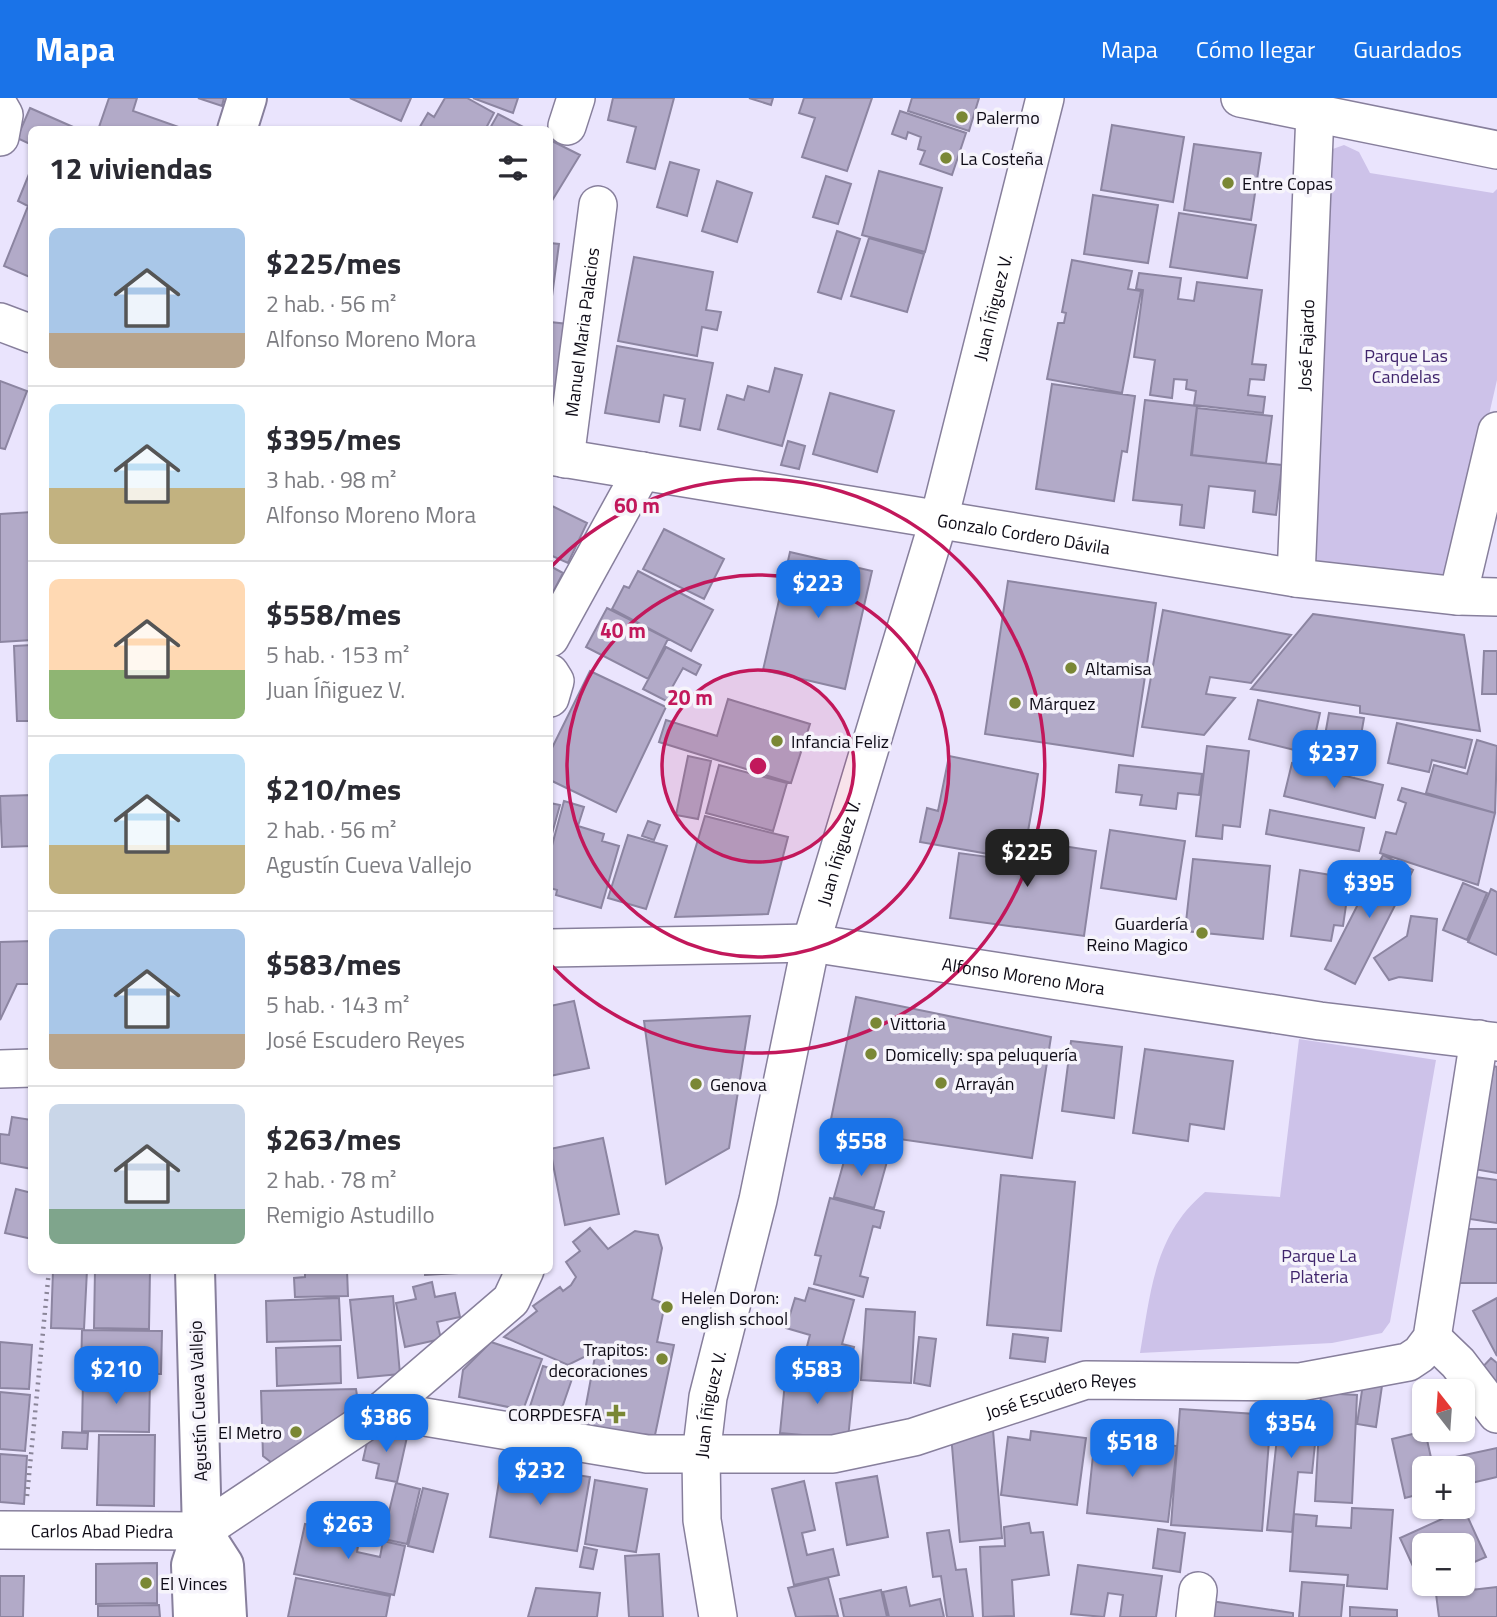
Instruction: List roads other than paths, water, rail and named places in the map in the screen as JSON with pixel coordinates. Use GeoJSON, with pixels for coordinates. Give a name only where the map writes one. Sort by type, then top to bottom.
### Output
{"type":"FeatureCollection","features":[{"type":"Feature","properties":{"kind":"street"},"geometry":{"type":"LineString","coordinates":[[238,126],[247,98]]}},
{"type":"Feature","properties":{"kind":"street","name":"Juan Íñiguez V."},"geometry":{"type":"LineString","coordinates":[[718,1617],[702,1520],[701,1456],[708,1396],[758,1200],[811,943],[939,519],[1045,98]]}},
{"type":"Feature","properties":{"kind":"street"},"geometry":{"type":"LineString","coordinates":[[1240,98],[1497,150]]}},
{"type":"Feature","properties":{"kind":"street"},"geometry":{"type":"LineString","coordinates":[[0,108],[4,115],[0,137]]}},
{"type":"Feature","properties":{"kind":"street","name":"José Fajardo"},"geometry":{"type":"LineString","coordinates":[[1296,578],[1315,113]]}},
{"type":"Feature","properties":{"kind":"street","name":"Manuel Maria Palacios"},"geometry":{"type":"LineString","coordinates":[[557,457],[598,205]]}},
{"type":"Feature","properties":{"kind":"street"},"geometry":{"type":"LineString","coordinates":[[0,322],[28,332]]}},
{"type":"Feature","properties":{"kind":"street"},"geometry":{"type":"LineString","coordinates":[[1458,596],[1497,431]]}},
{"type":"Feature","properties":{"kind":"street","name":"Gonzalo Cordero Dávila"},"geometry":{"type":"LineString","coordinates":[[557,457],[1296,578],[1458,596],[1497,597]]}},
{"type":"Feature","properties":{"kind":"street"},"geometry":{"type":"LineString","coordinates":[[553,633],[642,471]]}},
{"type":"Feature","properties":{"kind":"street","name":"Alfonso Moreno Mora"},"geometry":{"type":"LineString","coordinates":[[553,948],[811,943],[1320,1021],[1488,1041]]}},
{"type":"Feature","properties":{"kind":"street"},"geometry":{"type":"LineString","coordinates":[[1488,1041],[1432,1338],[1458,1363],[1497,1414]]}},
{"type":"Feature","properties":{"kind":"street"},"geometry":{"type":"LineString","coordinates":[[0,1069],[28,1068]]}},
{"type":"Feature","properties":{"kind":"street","name":"Agustín Cueva Vallejo"},"geometry":{"type":"LineString","coordinates":[[193,1617],[191,1565],[202,1531],[195,1274]]}},
{"type":"Feature","properties":{"kind":"street"},"geometry":{"type":"LineString","coordinates":[[227,1617],[224,1565],[202,1531],[383,1410],[511,1300],[523,1274]]}},
{"type":"Feature","properties":{"kind":"street","name":"José Escudero Reyes"},"geometry":{"type":"LineString","coordinates":[[383,1410],[647,1454],[833,1454],[914,1437],[1086,1380],[1300,1382],[1382,1369],[1408,1362],[1420,1354],[1432,1338]]}},
{"type":"Feature","properties":{"kind":"street","name":"Carlos Abad Piedra"},"geometry":{"type":"LineString","coordinates":[[12,1531],[202,1531]]}},
{"type":"Feature","properties":{"kind":"place","name":"Palermo"},"geometry":{"type":"Point","coordinates":[962,117]}},
{"type":"Feature","properties":{"kind":"place","name":"La Costeña"},"geometry":{"type":"Point","coordinates":[946,158]}},
{"type":"Feature","properties":{"kind":"place","name":"Entre Copas"},"geometry":{"type":"Point","coordinates":[1228,183]}},
{"type":"Feature","properties":{"kind":"place","name":"Altamisa"},"geometry":{"type":"Point","coordinates":[1071,668]}},
{"type":"Feature","properties":{"kind":"place","name":"Márquez"},"geometry":{"type":"Point","coordinates":[1015,703]}},
{"type":"Feature","properties":{"kind":"place","name":"Infancia Feliz"},"geometry":{"type":"Point","coordinates":[777,741]}},
{"type":"Feature","properties":{"kind":"place","name":"Guardería Reino Magico"},"geometry":{"type":"Point","coordinates":[1202,933]}},
{"type":"Feature","properties":{"kind":"place","name":"Vittoria"},"geometry":{"type":"Point","coordinates":[876,1023]}},
{"type":"Feature","properties":{"kind":"place","name":"Domicelly: spa peluquería"},"geometry":{"type":"Point","coordinates":[871,1054]}},
{"type":"Feature","properties":{"kind":"place","name":"Arrayán"},"geometry":{"type":"Point","coordinates":[941,1083]}},
{"type":"Feature","properties":{"kind":"place","name":"Genova"},"geometry":{"type":"Point","coordinates":[696,1084]}},
{"type":"Feature","properties":{"kind":"place","name":"Helen Doron: english school"},"geometry":{"type":"Point","coordinates":[667,1307]}},
{"type":"Feature","properties":{"kind":"place","name":"Trapitos: decoraciones"},"geometry":{"type":"Point","coordinates":[662,1359]}},
{"type":"Feature","properties":{"kind":"place","name":"CORPDESFA"},"geometry":{"type":"Point","coordinates":[616,1414]}},
{"type":"Feature","properties":{"kind":"place","name":"El Metro"},"geometry":{"type":"Point","coordinates":[296,1432]}},
{"type":"Feature","properties":{"kind":"place","name":"El Vinces"},"geometry":{"type":"Point","coordinates":[146,1583]}},
{"type":"Feature","properties":{"kind":"park label","name":"Parque Las Candelas"},"geometry":{"type":"Point","coordinates":[1406,365]}},
{"type":"Feature","properties":{"kind":"park label","name":"Parque La Plateria"},"geometry":{"type":"Point","coordinates":[1319,1265]}}]}
